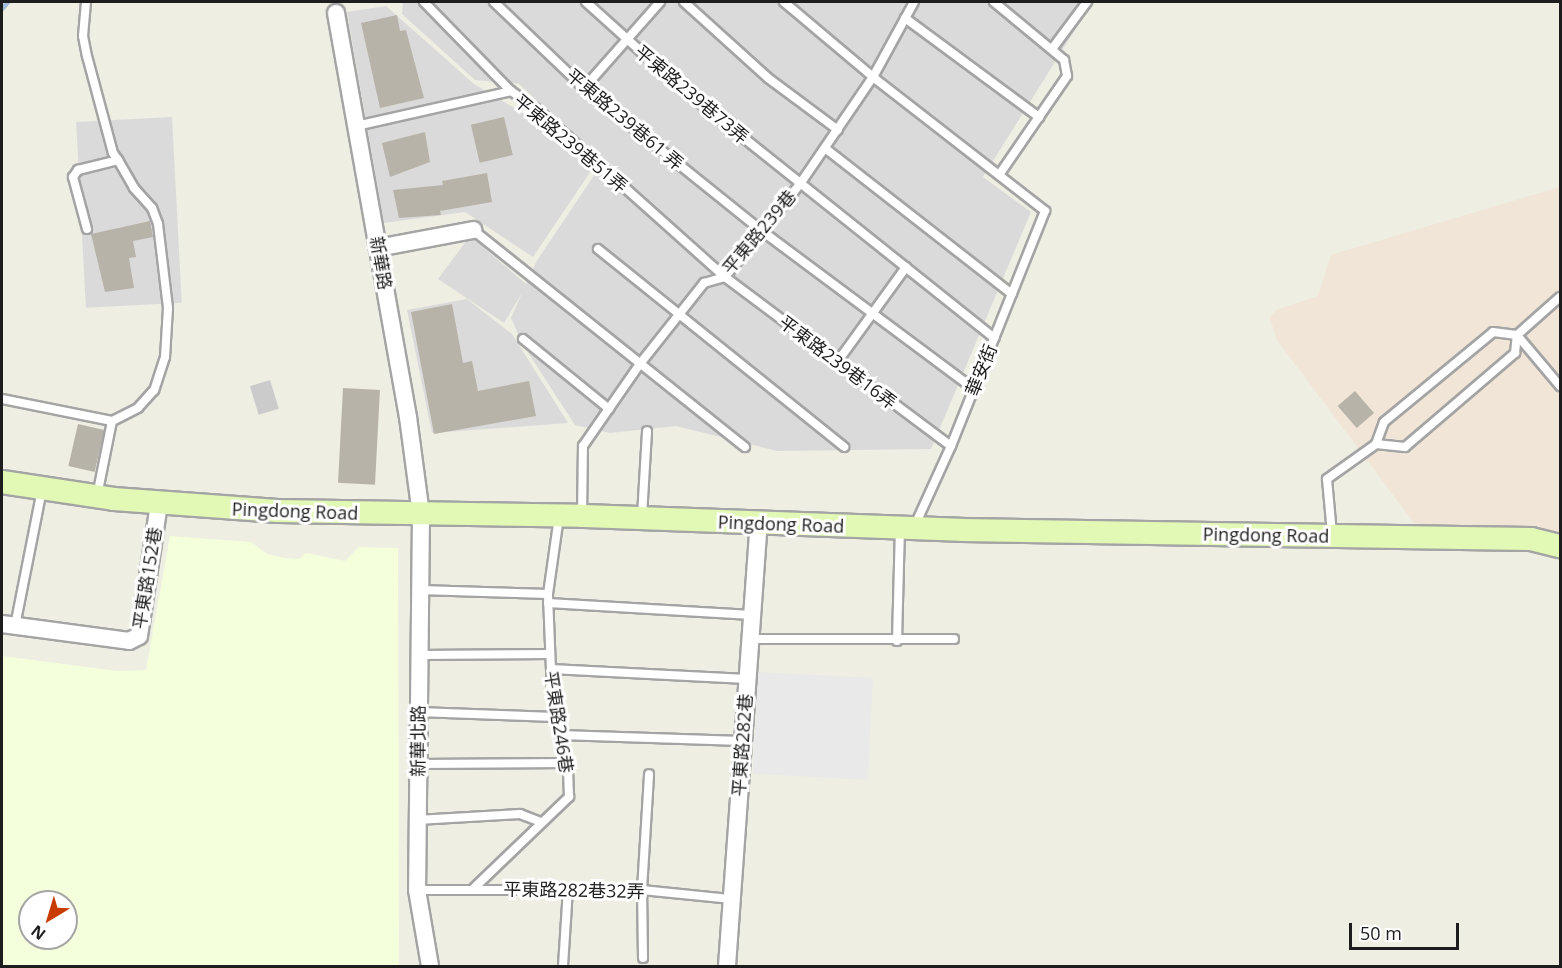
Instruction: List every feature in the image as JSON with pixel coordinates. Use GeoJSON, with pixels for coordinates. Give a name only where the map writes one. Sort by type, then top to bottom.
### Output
{"type":"FeatureCollection","features":[{"type":"Feature","properties":{"kind":"street","name":"新華路"},"geometry":{"type":"LineString","coordinates":[[336,13],[378,248],[421,515]]}},
{"type":"Feature","properties":{"kind":"street"},"geometry":{"type":"LineString","coordinates":[[378,248],[473,230]]}},
{"type":"Feature","properties":{"kind":"street","name":"Pingdong Road"},"geometry":{"type":"LineString","coordinates":[[2,482],[159,503],[421,515],[582,516],[907,528],[1531,539],[1560,546]]}},
{"type":"Feature","properties":{"kind":"street","name":"平東路152巷"},"geometry":{"type":"LineString","coordinates":[[8,625],[129,641],[139,636],[159,503]]}},
{"type":"Feature","properties":{"kind":"street","name":"新華北路"},"geometry":{"type":"LineString","coordinates":[[421,515],[417,890],[430,966]]}},
{"type":"Feature","properties":{"kind":"street","name":"平東路282巷"},"geometry":{"type":"LineString","coordinates":[[727,966],[730,898],[759,524]]}},
{"type":"Feature","properties":{"kind":"lane"},"geometry":{"type":"LineString","coordinates":[[2,399],[112,421],[138,408],[154,390],[165,357],[168,308],[158,224],[152,208],[134,188],[113,153],[83,36],[86,2]]}},
{"type":"Feature","properties":{"kind":"lane","name":"平東路239巷51弄"},"geometry":{"type":"LineString","coordinates":[[424,2],[511,91],[537,110],[725,277]]}},
{"type":"Feature","properties":{"kind":"lane","name":"平東路239巷61 弄"},"geometry":{"type":"LineString","coordinates":[[494,2],[584,88],[762,231],[974,389]]}},
{"type":"Feature","properties":{"kind":"lane","name":"平東路239巷73弄"},"geometry":{"type":"LineString","coordinates":[[586,2],[800,184],[994,338]]}},
{"type":"Feature","properties":{"kind":"lane"},"geometry":{"type":"LineString","coordinates":[[584,88],[660,2]]}},
{"type":"Feature","properties":{"kind":"lane"},"geometry":{"type":"LineString","coordinates":[[684,2],[768,78],[838,130]]}},
{"type":"Feature","properties":{"kind":"lane","name":"平東路239巷"},"geometry":{"type":"LineString","coordinates":[[582,516],[583,447],[639,365],[704,283],[725,277],[800,184],[873,77],[914,2]]}},
{"type":"Feature","properties":{"kind":"lane"},"geometry":{"type":"LineString","coordinates":[[789,3],[873,77],[999,175],[1067,76],[1064,60],[995,2]]}},
{"type":"Feature","properties":{"kind":"lane"},"geometry":{"type":"LineString","coordinates":[[1052,50],[1087,2]]}},
{"type":"Feature","properties":{"kind":"lane"},"geometry":{"type":"LineString","coordinates":[[905,18],[1039,117]]}},
{"type":"Feature","properties":{"kind":"lane"},"geometry":{"type":"LineString","coordinates":[[356,126],[511,91]]}},
{"type":"Feature","properties":{"kind":"lane"},"geometry":{"type":"LineString","coordinates":[[825,148],[1011,294]]}},
{"type":"Feature","properties":{"kind":"lane"},"geometry":{"type":"LineString","coordinates":[[87,229],[73,177],[78,170],[118,160]]}},
{"type":"Feature","properties":{"kind":"lane","name":"華安街"},"geometry":{"type":"LineString","coordinates":[[907,528],[951,446],[1045,211],[999,175]]}},
{"type":"Feature","properties":{"kind":"lane"},"geometry":{"type":"LineString","coordinates":[[473,230],[639,365],[745,447]]}},
{"type":"Feature","properties":{"kind":"lane"},"geometry":{"type":"LineString","coordinates":[[598,249],[679,317],[844,447]]}},
{"type":"Feature","properties":{"kind":"lane"},"geometry":{"type":"LineString","coordinates":[[838,361],[906,267]]}},
{"type":"Feature","properties":{"kind":"lane","name":"平東路239巷16弄"},"geometry":{"type":"LineString","coordinates":[[725,277],[951,446]]}},
{"type":"Feature","properties":{"kind":"lane"},"geometry":{"type":"LineString","coordinates":[[1376,444],[1405,447],[1515,353],[1516,335],[1560,297]]}},
{"type":"Feature","properties":{"kind":"lane"},"geometry":{"type":"LineString","coordinates":[[1332,536],[1327,479],[1376,444],[1384,422],[1493,332],[1516,335],[1560,386]]}},
{"type":"Feature","properties":{"kind":"lane"},"geometry":{"type":"LineString","coordinates":[[523,339],[609,409]]}},
{"type":"Feature","properties":{"kind":"lane"},"geometry":{"type":"LineString","coordinates":[[96,496],[112,421]]}},
{"type":"Feature","properties":{"kind":"lane"},"geometry":{"type":"LineString","coordinates":[[642,519],[647,431]]}},
{"type":"Feature","properties":{"kind":"lane"},"geometry":{"type":"LineString","coordinates":[[8,625],[42,489]]}},
{"type":"Feature","properties":{"kind":"lane","name":"平東路246巷"},"geometry":{"type":"LineString","coordinates":[[474,888],[568,797],[568,763],[555,717],[548,599],[559,517]]}},
{"type":"Feature","properties":{"kind":"lane"},"geometry":{"type":"LineString","coordinates":[[897,641],[907,528]]}},
{"type":"Feature","properties":{"kind":"lane"},"geometry":{"type":"LineString","coordinates":[[420,590],[752,615]]}},
{"type":"Feature","properties":{"kind":"lane"},"geometry":{"type":"LineString","coordinates":[[750,639],[897,641],[954,639]]}},
{"type":"Feature","properties":{"kind":"lane"},"geometry":{"type":"LineString","coordinates":[[419,655],[550,654]]}},
{"type":"Feature","properties":{"kind":"lane"},"geometry":{"type":"LineString","coordinates":[[551,669],[747,679]]}},
{"type":"Feature","properties":{"kind":"lane"},"geometry":{"type":"LineString","coordinates":[[418,712],[555,717]]}},
{"type":"Feature","properties":{"kind":"lane"},"geometry":{"type":"LineString","coordinates":[[560,735],[742,741]]}},
{"type":"Feature","properties":{"kind":"lane"},"geometry":{"type":"LineString","coordinates":[[418,764],[568,763]]}},
{"type":"Feature","properties":{"kind":"lane"},"geometry":{"type":"LineString","coordinates":[[643,958],[642,890],[649,774]]}},
{"type":"Feature","properties":{"kind":"lane"},"geometry":{"type":"LineString","coordinates":[[417,820],[520,814],[541,822]]}},
{"type":"Feature","properties":{"kind":"lane","name":"平東路282巷32弄"},"geometry":{"type":"LineString","coordinates":[[417,890],[474,888],[642,890],[730,898]]}},
{"type":"Feature","properties":{"kind":"lane"},"geometry":{"type":"LineString","coordinates":[[563,966],[568,890]]}},
{"type":"Feature","properties":{"kind":"shaded area"},"geometry":{"type":"Polygon","coordinates":[[[403,2],[1084,2],[1085,14],[983,177],[1031,212],[931,449],[777,451],[676,426],[610,433],[575,425],[523,345],[511,318],[522,293],[504,323],[438,279],[470,236],[526,284],[536,262],[603,162],[519,84],[475,80],[402,14],[403,2]]]}},
{"type":"Feature","properties":{"kind":"shaded area"},"geometry":{"type":"Polygon","coordinates":[[[386,6],[474,84],[526,115],[593,168],[533,257],[465,212],[384,223],[347,12],[386,6]]]}},
{"type":"Feature","properties":{"kind":"shaded area"},"geometry":{"type":"Polygon","coordinates":[[[172,117],[182,303],[86,308],[76,122],[172,117]]]}},
{"type":"Feature","properties":{"kind":"shaded area"},"geometry":{"type":"Polygon","coordinates":[[[1560,187],[1560,536],[1414,523],[1277,340],[1270,318],[1276,310],[1318,296],[1331,255],[1560,187]]]}},
{"type":"Feature","properties":{"kind":"shaded area"},"geometry":{"type":"Polygon","coordinates":[[[467,299],[512,334],[568,423],[432,433],[407,310],[467,299]]]}},
{"type":"Feature","properties":{"kind":"shaded area"},"geometry":{"type":"Polygon","coordinates":[[[270,380],[279,409],[259,415],[250,386],[270,380]]]}},
{"type":"Feature","properties":{"kind":"shaded area"},"geometry":{"type":"Polygon","coordinates":[[[170,536],[251,542],[267,554],[299,559],[306,553],[345,561],[359,547],[398,548],[399,966],[2,966],[2,656],[117,671],[146,670],[170,536]]]}},
{"type":"Feature","properties":{"kind":"shaded area"},"geometry":{"type":"Polygon","coordinates":[[[758,672],[873,678],[868,780],[753,774],[758,672]]]}},
{"type":"Feature","properties":{"kind":"building"},"geometry":{"type":"Polygon","coordinates":[[[397,15],[400,31],[406,30],[424,98],[380,108],[361,23],[397,15]]]}},
{"type":"Feature","properties":{"kind":"building"},"geometry":{"type":"Polygon","coordinates":[[[504,117],[513,155],[480,163],[471,125],[504,117]]]}},
{"type":"Feature","properties":{"kind":"building"},"geometry":{"type":"Polygon","coordinates":[[[425,132],[430,162],[390,177],[382,143],[425,132]]]}},
{"type":"Feature","properties":{"kind":"building"},"geometry":{"type":"Polygon","coordinates":[[[487,173],[492,202],[440,211],[441,215],[399,218],[393,190],[443,185],[442,181],[487,173]]]}},
{"type":"Feature","properties":{"kind":"building"},"geometry":{"type":"Polygon","coordinates":[[[150,221],[153,237],[133,241],[136,257],[129,258],[134,288],[105,292],[91,234],[150,221]]]}},
{"type":"Feature","properties":{"kind":"building"},"geometry":{"type":"Polygon","coordinates":[[[452,304],[463,363],[472,361],[478,391],[529,381],[536,416],[434,434],[411,312],[452,304]]]}},
{"type":"Feature","properties":{"kind":"building"},"geometry":{"type":"Polygon","coordinates":[[[343,388],[380,390],[375,485],[338,483],[343,388]]]}},
{"type":"Feature","properties":{"kind":"building"},"geometry":{"type":"Polygon","coordinates":[[[1355,391],[1374,413],[1357,428],[1338,406],[1355,391]]]}},
{"type":"Feature","properties":{"kind":"building"},"geometry":{"type":"Polygon","coordinates":[[[78,424],[104,430],[95,472],[68,466],[78,424]]]}},
{"type":"Feature","properties":{"kind":"waterway"},"geometry":{"type":"LineString","coordinates":[[2,8],[7,2]]}}]}
